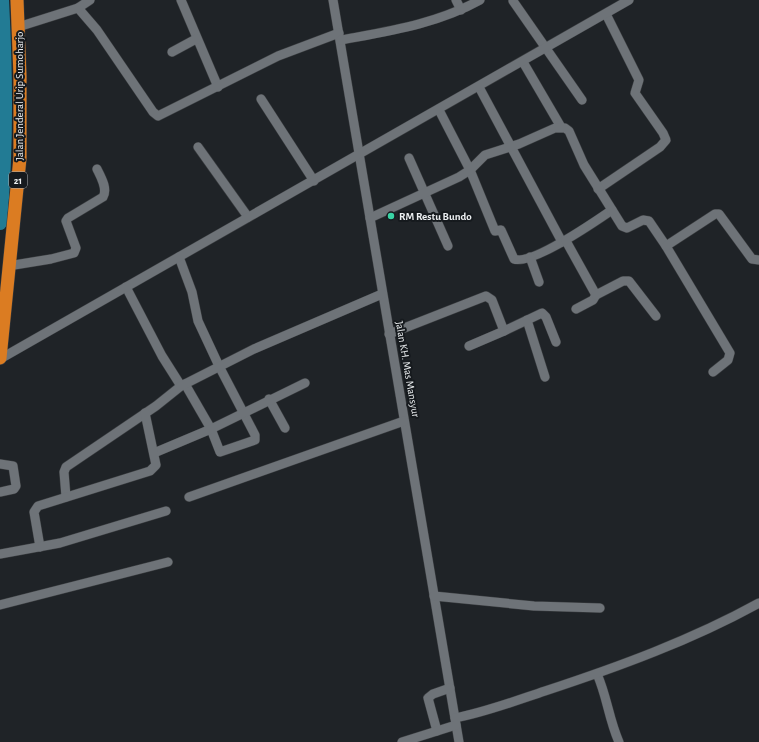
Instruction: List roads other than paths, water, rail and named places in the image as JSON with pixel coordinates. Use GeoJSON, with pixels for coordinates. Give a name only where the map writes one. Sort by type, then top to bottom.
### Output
{"type":"FeatureCollection","features":[{"type":"Feature","properties":{"kind":"highway","name":"Jalan Jenderal Urip Sumoharjo"},"geometry":{"type":"LineString","coordinates":[[0,359],[8,266],[20,158],[20,76],[17,0]]}},
{"type":"Feature","properties":{"kind":"street"},"geometry":{"type":"LineString","coordinates":[[18,27],[78,8],[90,0]]}},
{"type":"Feature","properties":{"kind":"street"},"geometry":{"type":"LineString","coordinates":[[181,0],[196,39],[218,87]]}},
{"type":"Feature","properties":{"kind":"street","name":"Jalan KH. Mas Mansyur"},"geometry":{"type":"LineString","coordinates":[[333,0],[340,36],[358,156],[370,218],[459,742]]}},
{"type":"Feature","properties":{"kind":"street"},"geometry":{"type":"LineString","coordinates":[[456,0],[461,10]]}},
{"type":"Feature","properties":{"kind":"street"},"geometry":{"type":"LineString","coordinates":[[78,8],[97,30],[154,114],[161,115],[278,56],[340,36],[403,29],[461,10],[480,0]]}},
{"type":"Feature","properties":{"kind":"street"},"geometry":{"type":"LineString","coordinates":[[0,359],[630,0]]}},
{"type":"Feature","properties":{"kind":"street"},"geometry":{"type":"LineString","coordinates":[[513,1],[544,48],[582,100]]}},
{"type":"Feature","properties":{"kind":"street"},"geometry":{"type":"LineString","coordinates":[[598,189],[660,147],[666,140],[663,133],[635,93],[640,80],[606,14]]}},
{"type":"Feature","properties":{"kind":"street"},"geometry":{"type":"LineString","coordinates":[[172,52],[196,39]]}},
{"type":"Feature","properties":{"kind":"street"},"geometry":{"type":"LineString","coordinates":[[523,62],[560,127],[569,131],[584,165],[598,189],[625,228],[643,220],[649,221],[666,246],[729,351],[730,356],[728,360],[713,372]]}},
{"type":"Feature","properties":{"kind":"street"},"geometry":{"type":"LineString","coordinates":[[479,87],[564,241],[596,295]]}},
{"type":"Feature","properties":{"kind":"street"},"geometry":{"type":"LineString","coordinates":[[261,99],[314,181]]}},
{"type":"Feature","properties":{"kind":"street"},"geometry":{"type":"LineString","coordinates":[[439,110],[470,170],[495,231],[501,230],[513,258],[518,260],[530,257],[564,241],[612,210]]}},
{"type":"Feature","properties":{"kind":"street"},"geometry":{"type":"LineString","coordinates":[[370,218],[424,194],[470,170],[482,156],[560,127]]}},
{"type":"Feature","properties":{"kind":"street"},"geometry":{"type":"LineString","coordinates":[[198,147],[248,217]]}},
{"type":"Feature","properties":{"kind":"street"},"geometry":{"type":"LineString","coordinates":[[409,158],[448,246]]}},
{"type":"Feature","properties":{"kind":"street"},"geometry":{"type":"LineString","coordinates":[[8,266],[51,259],[74,253],[76,248],[66,221],[68,218],[103,197],[105,194],[105,189],[97,169]]}},
{"type":"Feature","properties":{"kind":"street"},"geometry":{"type":"LineString","coordinates":[[666,246],[715,214],[720,214],[752,259],[759,260]]}},
{"type":"Feature","properties":{"kind":"street"},"geometry":{"type":"LineString","coordinates":[[126,287],[162,356],[212,429],[222,452],[253,441],[256,438],[198,321],[192,292],[179,257]]}},
{"type":"Feature","properties":{"kind":"street"},"geometry":{"type":"LineString","coordinates":[[530,257],[539,282]]}},
{"type":"Feature","properties":{"kind":"street"},"geometry":{"type":"LineString","coordinates":[[576,309],[593,300],[596,295],[623,281],[629,281],[656,316]]}},
{"type":"Feature","properties":{"kind":"street"},"geometry":{"type":"LineString","coordinates":[[66,497],[64,472],[66,467],[183,385],[254,349],[382,294]]}},
{"type":"Feature","properties":{"kind":"street"},"geometry":{"type":"LineString","coordinates":[[389,334],[486,296],[492,300],[504,330]]}},
{"type":"Feature","properties":{"kind":"street"},"geometry":{"type":"LineString","coordinates":[[469,346],[540,313],[544,314],[556,342]]}},
{"type":"Feature","properties":{"kind":"street"},"geometry":{"type":"LineString","coordinates":[[526,320],[545,377]]}},
{"type":"Feature","properties":{"kind":"street"},"geometry":{"type":"LineString","coordinates":[[154,453],[212,429],[269,399],[305,383]]}},
{"type":"Feature","properties":{"kind":"street"},"geometry":{"type":"LineString","coordinates":[[269,399],[285,428]]}},
{"type":"Feature","properties":{"kind":"street"},"geometry":{"type":"LineString","coordinates":[[40,547],[35,508],[153,469],[156,464],[145,413]]}},
{"type":"Feature","properties":{"kind":"street"},"geometry":{"type":"LineString","coordinates":[[189,497],[404,421]]}},
{"type":"Feature","properties":{"kind":"street"},"geometry":{"type":"LineString","coordinates":[[0,464],[13,466],[16,486],[14,489],[0,492]]}},
{"type":"Feature","properties":{"kind":"street"},"geometry":{"type":"LineString","coordinates":[[0,554],[60,544],[166,511]]}},
{"type":"Feature","properties":{"kind":"street"},"geometry":{"type":"LineString","coordinates":[[0,605],[168,562]]}},
{"type":"Feature","properties":{"kind":"street"},"geometry":{"type":"LineString","coordinates":[[434,596],[534,606],[600,608]]}},
{"type":"Feature","properties":{"kind":"street"},"geometry":{"type":"LineString","coordinates":[[402,742],[437,731],[456,721],[597,674],[688,637],[759,603]]}},
{"type":"Feature","properties":{"kind":"street"},"geometry":{"type":"LineString","coordinates":[[597,674],[606,697],[611,723],[619,742]]}},
{"type":"Feature","properties":{"kind":"street"},"geometry":{"type":"LineString","coordinates":[[437,731],[428,697],[450,688]]}},
{"type":"Feature","properties":{"kind":"waterway"},"geometry":{"type":"LineString","coordinates":[[0,223],[4,167],[5,112],[2,0]]}},
{"type":"Feature","properties":{"kind":"place","name":"RM Restu Bundo"},"geometry":{"type":"Point","coordinates":[391,216]}}]}
